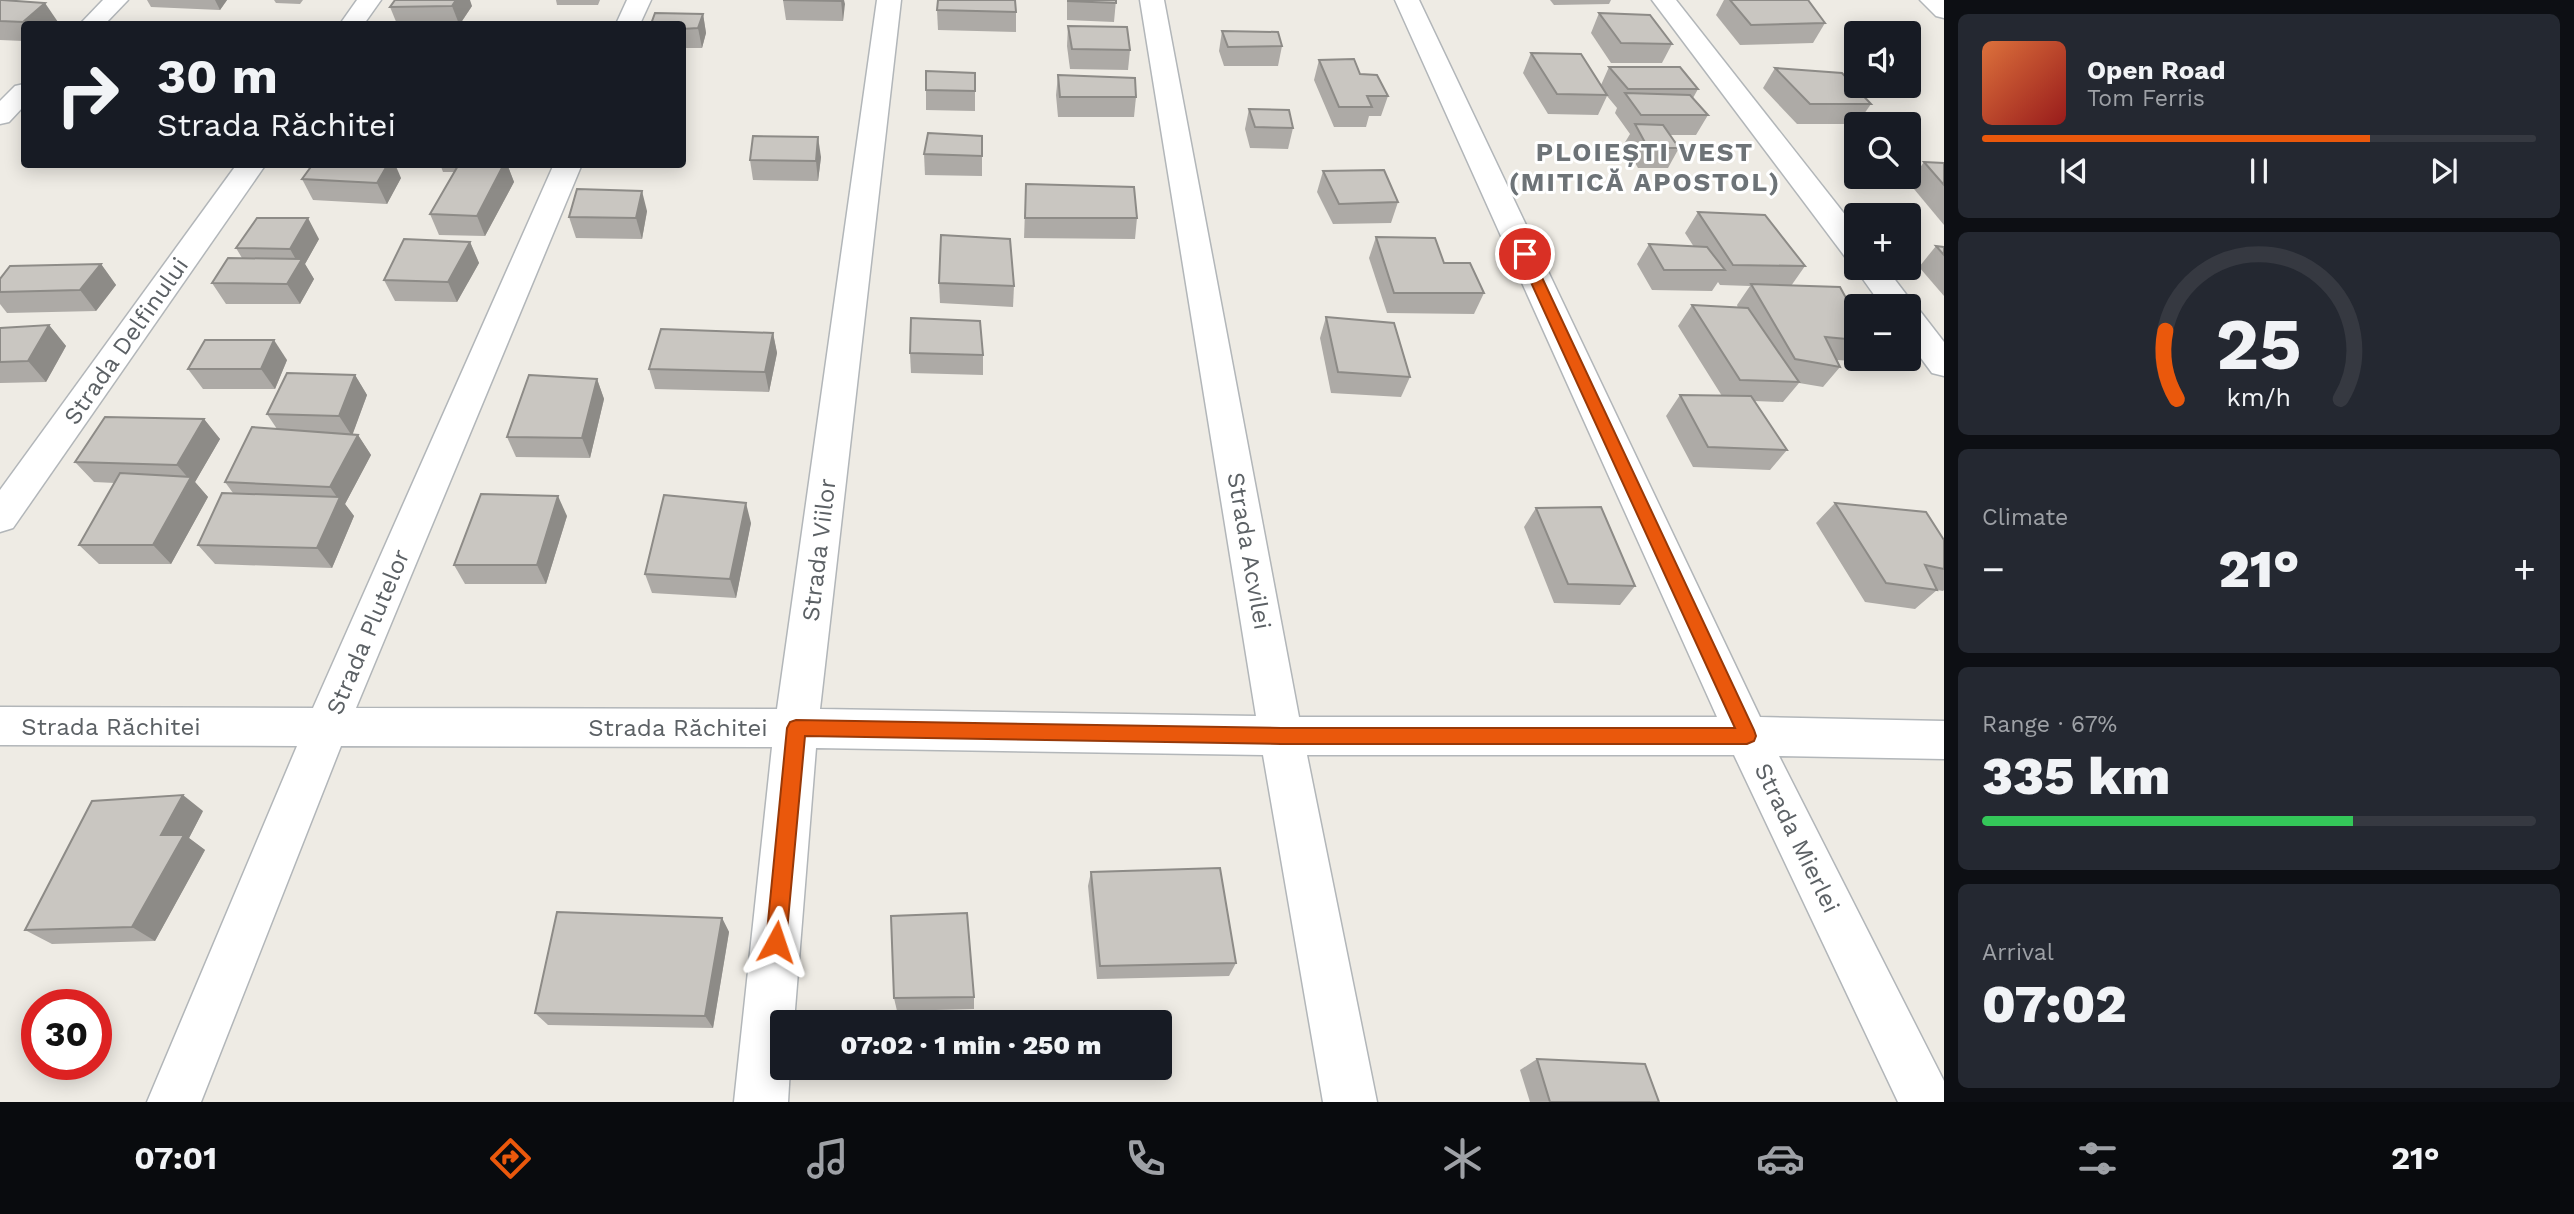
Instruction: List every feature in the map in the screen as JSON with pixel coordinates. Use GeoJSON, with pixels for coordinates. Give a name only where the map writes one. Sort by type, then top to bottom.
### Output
{"type":"FeatureCollection","features":[{"type":"Feature","properties":{"kind":"street"},"geometry":{"type":"LineString","coordinates":[[95,21],[116,0]]}},
{"type":"Feature","properties":{"kind":"street"},"geometry":{"type":"LineString","coordinates":[[354,21],[369,0]]}},
{"type":"Feature","properties":{"kind":"street"},"geometry":{"type":"LineString","coordinates":[[629,21],[639,0]]}},
{"type":"Feature","properties":{"kind":"street","name":"Strada Viilor"},"geometry":{"type":"LineString","coordinates":[[761,1102],[796,728],[889,0]]}},
{"type":"Feature","properties":{"kind":"street","name":"Strada Acvilei"},"geometry":{"type":"LineString","coordinates":[[1152,0],[1281,736],[1350,1102]]}},
{"type":"Feature","properties":{"kind":"street","name":"Strada Mierlei"},"geometry":{"type":"LineString","coordinates":[[1407,0],[1747,736],[1926,1102]]}},
{"type":"Feature","properties":{"kind":"street"},"geometry":{"type":"LineString","coordinates":[[1664,0],[1844,234]]}},
{"type":"Feature","properties":{"kind":"street"},"geometry":{"type":"LineString","coordinates":[[1932,0],[1944,11]]}},
{"type":"Feature","properties":{"kind":"street"},"geometry":{"type":"LineString","coordinates":[[0,116],[21,95]]}},
{"type":"Feature","properties":{"kind":"street","name":"Strada Delfinului"},"geometry":{"type":"LineString","coordinates":[[0,518],[249,168]]}},
{"type":"Feature","properties":{"kind":"street","name":"Strada Plutelor"},"geometry":{"type":"LineString","coordinates":[[174,1102],[326,728],[566,168]]}},
{"type":"Feature","properties":{"kind":"street"},"geometry":{"type":"LineString","coordinates":[[1879,280],[1890,294]]}},
{"type":"Feature","properties":{"kind":"street"},"geometry":{"type":"LineString","coordinates":[[1921,335],[1944,365]]}},
{"type":"Feature","properties":{"kind":"street","name":"Strada Răchitei"},"geometry":{"type":"LineString","coordinates":[[0,726],[796,728],[1281,736],[1747,736],[1944,740]]}},
{"type":"Feature","properties":{"kind":"building"},"geometry":{"type":"Polygon","coordinates":[[[0,0],[45,3],[24,21],[0,21],[0,0]]]}},
{"type":"Feature","properties":{"kind":"building"},"geometry":{"type":"Polygon","coordinates":[[[395,0],[456,0],[452,6],[390,7],[395,0]]]}},
{"type":"Feature","properties":{"kind":"building"},"geometry":{"type":"Polygon","coordinates":[[[938,0],[1015,0],[1016,12],[937,10],[938,0]]]}},
{"type":"Feature","properties":{"kind":"building"},"geometry":{"type":"Polygon","coordinates":[[[1116,0],[1116,3],[1068,1],[1116,0]]]}},
{"type":"Feature","properties":{"kind":"building"},"geometry":{"type":"Polygon","coordinates":[[[1730,0],[1808,0],[1825,23],[1751,25],[1730,0]]]}},
{"type":"Feature","properties":{"kind":"building"},"geometry":{"type":"Polygon","coordinates":[[[655,13],[703,14],[698,28],[686,29],[686,21],[652,21],[655,13]]]}},
{"type":"Feature","properties":{"kind":"building"},"geometry":{"type":"Polygon","coordinates":[[[1599,13],[1650,15],[1672,44],[1621,43],[1599,13]]]}},
{"type":"Feature","properties":{"kind":"building"},"geometry":{"type":"Polygon","coordinates":[[[1068,26],[1127,27],[1130,50],[1072,49],[1068,26]]]}},
{"type":"Feature","properties":{"kind":"building"},"geometry":{"type":"Polygon","coordinates":[[[1222,31],[1278,32],[1282,46],[1228,47],[1222,31]]]}},
{"type":"Feature","properties":{"kind":"building"},"geometry":{"type":"Polygon","coordinates":[[[1531,53],[1581,54],[1607,95],[1557,94],[1531,53]]]}},
{"type":"Feature","properties":{"kind":"building"},"geometry":{"type":"Polygon","coordinates":[[[1354,59],[1360,74],[1377,75],[1388,96],[1367,96],[1372,107],[1339,107],[1319,60],[1354,59]]]}},
{"type":"Feature","properties":{"kind":"building"},"geometry":{"type":"Polygon","coordinates":[[[1609,67],[1680,67],[1698,89],[1628,89],[1609,67]]]}},
{"type":"Feature","properties":{"kind":"building"},"geometry":{"type":"Polygon","coordinates":[[[1775,68],[1842,73],[1844,98],[1865,98],[1871,104],[1810,104],[1775,68]]]}},
{"type":"Feature","properties":{"kind":"building"},"geometry":{"type":"Polygon","coordinates":[[[926,71],[975,73],[975,91],[926,90],[926,71]]]}},
{"type":"Feature","properties":{"kind":"building"},"geometry":{"type":"Polygon","coordinates":[[[1058,75],[1135,78],[1136,97],[1060,97],[1058,75]]]}},
{"type":"Feature","properties":{"kind":"building"},"geometry":{"type":"Polygon","coordinates":[[[1625,93],[1690,95],[1708,115],[1641,115],[1625,93]]]}},
{"type":"Feature","properties":{"kind":"building"},"geometry":{"type":"Polygon","coordinates":[[[1249,109],[1289,110],[1293,128],[1255,127],[1249,109]]]}},
{"type":"Feature","properties":{"kind":"building"},"geometry":{"type":"Polygon","coordinates":[[[1635,124],[1663,125],[1679,148],[1648,148],[1635,124]]]}},
{"type":"Feature","properties":{"kind":"building"},"geometry":{"type":"Polygon","coordinates":[[[928,133],[982,136],[982,156],[924,154],[928,133]]]}},
{"type":"Feature","properties":{"kind":"building"},"geometry":{"type":"Polygon","coordinates":[[[753,136],[818,137],[816,161],[750,160],[753,136]]]}},
{"type":"Feature","properties":{"kind":"building"},"geometry":{"type":"Polygon","coordinates":[[[1924,162],[1944,163],[1944,185],[1924,162]]]}},
{"type":"Feature","properties":{"kind":"building"},"geometry":{"type":"Polygon","coordinates":[[[310,168],[386,168],[377,183],[302,179],[310,168]]]}},
{"type":"Feature","properties":{"kind":"building"},"geometry":{"type":"Polygon","coordinates":[[[457,168],[502,168],[477,216],[430,214],[457,168]]]}},
{"type":"Feature","properties":{"kind":"building"},"geometry":{"type":"Polygon","coordinates":[[[1384,170],[1398,202],[1339,204],[1323,171],[1384,170]]]}},
{"type":"Feature","properties":{"kind":"building"},"geometry":{"type":"Polygon","coordinates":[[[1026,184],[1134,187],[1137,218],[1025,218],[1026,184]]]}},
{"type":"Feature","properties":{"kind":"building"},"geometry":{"type":"Polygon","coordinates":[[[577,189],[642,191],[636,218],[569,217],[577,189]]]}},
{"type":"Feature","properties":{"kind":"building"},"geometry":{"type":"Polygon","coordinates":[[[1698,212],[1765,215],[1805,266],[1733,265],[1698,212]]]}},
{"type":"Feature","properties":{"kind":"building"},"geometry":{"type":"Polygon","coordinates":[[[257,218],[308,218],[290,249],[236,248],[257,218]]]}},
{"type":"Feature","properties":{"kind":"building"},"geometry":{"type":"Polygon","coordinates":[[[941,235],[1010,239],[1014,286],[939,283],[941,235]]]}},
{"type":"Feature","properties":{"kind":"building"},"geometry":{"type":"Polygon","coordinates":[[[1376,237],[1435,238],[1444,263],[1470,263],[1484,293],[1394,293],[1376,237]]]}},
{"type":"Feature","properties":{"kind":"building"},"geometry":{"type":"Polygon","coordinates":[[[404,239],[470,242],[448,282],[384,280],[404,239]]]}},
{"type":"Feature","properties":{"kind":"building"},"geometry":{"type":"Polygon","coordinates":[[[1649,244],[1707,247],[1725,270],[1664,270],[1649,244]]]}},
{"type":"Feature","properties":{"kind":"building"},"geometry":{"type":"Polygon","coordinates":[[[1936,246],[1944,247],[1944,255],[1936,246]]]}},
{"type":"Feature","properties":{"kind":"building"},"geometry":{"type":"Polygon","coordinates":[[[228,258],[302,259],[287,284],[212,283],[228,258]]]}},
{"type":"Feature","properties":{"kind":"building"},"geometry":{"type":"Polygon","coordinates":[[[101,264],[80,290],[0,292],[0,279],[10,266],[101,264]]]}},
{"type":"Feature","properties":{"kind":"building"},"geometry":{"type":"Polygon","coordinates":[[[1751,284],[1840,287],[1844,294],[1844,339],[1825,337],[1840,367],[1795,359],[1751,284]]]}},
{"type":"Feature","properties":{"kind":"building"},"geometry":{"type":"Polygon","coordinates":[[[1692,305],[1748,308],[1799,382],[1740,380],[1692,305]]]}},
{"type":"Feature","properties":{"kind":"building"},"geometry":{"type":"Polygon","coordinates":[[[1326,317],[1394,323],[1410,377],[1338,372],[1326,317]]]}},
{"type":"Feature","properties":{"kind":"building"},"geometry":{"type":"Polygon","coordinates":[[[911,318],[980,321],[983,355],[910,353],[911,318]]]}},
{"type":"Feature","properties":{"kind":"building"},"geometry":{"type":"Polygon","coordinates":[[[49,325],[28,361],[0,362],[0,328],[49,325]]]}},
{"type":"Feature","properties":{"kind":"building"},"geometry":{"type":"Polygon","coordinates":[[[661,329],[773,333],[765,372],[649,369],[661,329]]]}},
{"type":"Feature","properties":{"kind":"building"},"geometry":{"type":"Polygon","coordinates":[[[205,340],[274,340],[261,369],[188,369],[205,340]]]}},
{"type":"Feature","properties":{"kind":"building"},"geometry":{"type":"Polygon","coordinates":[[[287,373],[355,375],[339,416],[267,414],[287,373]]]}},
{"type":"Feature","properties":{"kind":"building"},"geometry":{"type":"Polygon","coordinates":[[[529,375],[597,379],[582,438],[507,437],[529,375]]]}},
{"type":"Feature","properties":{"kind":"building"},"geometry":{"type":"Polygon","coordinates":[[[1680,395],[1751,396],[1787,450],[1708,447],[1680,395]]]}},
{"type":"Feature","properties":{"kind":"building"},"geometry":{"type":"Polygon","coordinates":[[[105,417],[204,419],[177,465],[75,462],[105,417]]]}},
{"type":"Feature","properties":{"kind":"building"},"geometry":{"type":"Polygon","coordinates":[[[252,427],[358,435],[330,487],[225,482],[252,427]]]}},
{"type":"Feature","properties":{"kind":"building"},"geometry":{"type":"Polygon","coordinates":[[[120,473],[191,477],[153,545],[79,545],[120,473]]]}},
{"type":"Feature","properties":{"kind":"building"},"geometry":{"type":"Polygon","coordinates":[[[222,493],[340,497],[317,548],[198,545],[222,493]]]}},
{"type":"Feature","properties":{"kind":"building"},"geometry":{"type":"Polygon","coordinates":[[[481,494],[558,496],[537,565],[454,565],[481,494]]]}},
{"type":"Feature","properties":{"kind":"building"},"geometry":{"type":"Polygon","coordinates":[[[664,495],[746,503],[730,579],[645,574],[664,495]]]}},
{"type":"Feature","properties":{"kind":"building"},"geometry":{"type":"Polygon","coordinates":[[[1835,503],[1926,512],[1944,540],[1944,569],[1925,565],[1937,590],[1886,583],[1835,503]]]}},
{"type":"Feature","properties":{"kind":"building"},"geometry":{"type":"Polygon","coordinates":[[[1601,507],[1635,586],[1568,584],[1536,508],[1601,507]]]}},
{"type":"Feature","properties":{"kind":"building"},"geometry":{"type":"Polygon","coordinates":[[[183,795],[161,835],[184,835],[132,927],[25,930],[92,801],[183,795]]]}},
{"type":"Feature","properties":{"kind":"building"},"geometry":{"type":"Polygon","coordinates":[[[1220,868],[1236,963],[1100,966],[1091,872],[1220,868]]]}},
{"type":"Feature","properties":{"kind":"building"},"geometry":{"type":"Polygon","coordinates":[[[557,912],[722,918],[705,1016],[535,1013],[557,912]]]}},
{"type":"Feature","properties":{"kind":"building"},"geometry":{"type":"Polygon","coordinates":[[[967,913],[974,997],[894,998],[891,916],[967,913]]]}},
{"type":"Feature","properties":{"kind":"building"},"geometry":{"type":"Polygon","coordinates":[[[1537,1059],[1645,1064],[1659,1102],[1550,1102],[1537,1059]]]}},
{"type":"Feature","properties":{"kind":"district","name":"PLOIEȘTI VEST (MITICĂ APOSTOL)"},"geometry":{"type":"Point","coordinates":[1645,167]}},
{"type":"Feature","properties":{"kind":"route"},"geometry":{"type":"LineString","coordinates":[[776,942],[796,728],[1281,736],[1747,736],[1525,254]]}}]}
